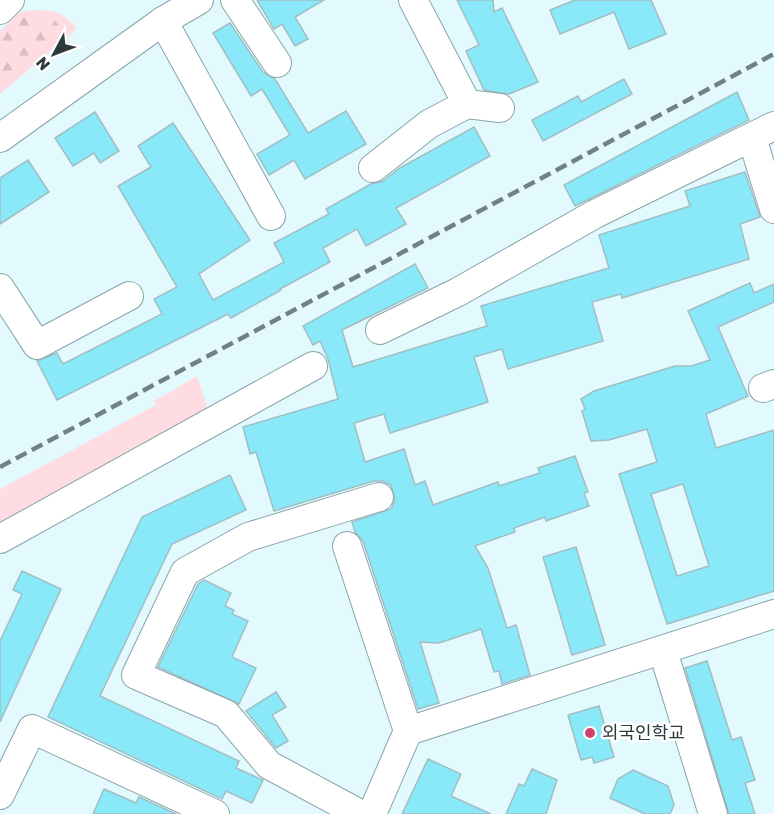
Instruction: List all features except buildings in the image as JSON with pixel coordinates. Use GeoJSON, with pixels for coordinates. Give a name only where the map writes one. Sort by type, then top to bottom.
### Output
{"type":"FeatureCollection","features":[{"type":"Feature","properties":{"kind":"street"},"geometry":{"type":"LineString","coordinates":[[0,10],[10,0]]}},
{"type":"Feature","properties":{"kind":"street"},"geometry":{"type":"LineString","coordinates":[[0,138],[164,21],[199,0]]}},
{"type":"Feature","properties":{"kind":"street"},"geometry":{"type":"LineString","coordinates":[[235,0],[277,63]]}},
{"type":"Feature","properties":{"kind":"street"},"geometry":{"type":"LineString","coordinates":[[413,0],[467,104]]}},
{"type":"Feature","properties":{"kind":"street"},"geometry":{"type":"LineString","coordinates":[[164,21],[271,216]]}},
{"type":"Feature","properties":{"kind":"street"},"geometry":{"type":"LineString","coordinates":[[373,168],[429,124],[467,104],[500,108]]}},
{"type":"Feature","properties":{"kind":"street"},"geometry":{"type":"LineString","coordinates":[[380,330],[458,292],[595,213],[763,132],[774,209]]}},
{"type":"Feature","properties":{"kind":"street"},"geometry":{"type":"LineString","coordinates":[[0,288],[37,345],[129,296]]}},
{"type":"Feature","properties":{"kind":"street"},"geometry":{"type":"LineString","coordinates":[[0,539],[209,426],[313,366]]}},
{"type":"Feature","properties":{"kind":"street"},"geometry":{"type":"LineString","coordinates":[[360,814],[269,765],[226,714],[136,675],[185,572],[248,537],[379,497]]}},
{"type":"Feature","properties":{"kind":"street"},"geometry":{"type":"LineString","coordinates":[[347,546],[408,731],[372,814]]}},
{"type":"Feature","properties":{"kind":"street"},"geometry":{"type":"LineString","coordinates":[[408,731],[774,614]]}},
{"type":"Feature","properties":{"kind":"street"},"geometry":{"type":"LineString","coordinates":[[663,651],[713,814]]}},
{"type":"Feature","properties":{"kind":"street"},"geometry":{"type":"LineString","coordinates":[[0,795],[32,729],[214,814]]}},
{"type":"Feature","properties":{"kind":"green space"},"geometry":{"type":"Polygon","coordinates":[[[37,10],[60,14],[77,29],[60,43],[61,28],[37,10]]]}},
{"type":"Feature","properties":{"kind":"green space"},"geometry":{"type":"Polygon","coordinates":[[[37,10],[52,17],[61,28],[60,43],[0,94],[0,31],[20,12],[37,10]]]}},
{"type":"Feature","properties":{"kind":"green space"},"geometry":{"type":"Polygon","coordinates":[[[197,376],[211,418],[0,531],[0,489],[156,405],[154,401],[197,376]]]}},
{"type":"Feature","properties":{"kind":"railway"},"geometry":{"type":"LineString","coordinates":[[0,467],[774,54]]}},
{"type":"Feature","properties":{"kind":"place","name":"외국인학교"},"geometry":{"type":"Point","coordinates":[590,733]}}]}
